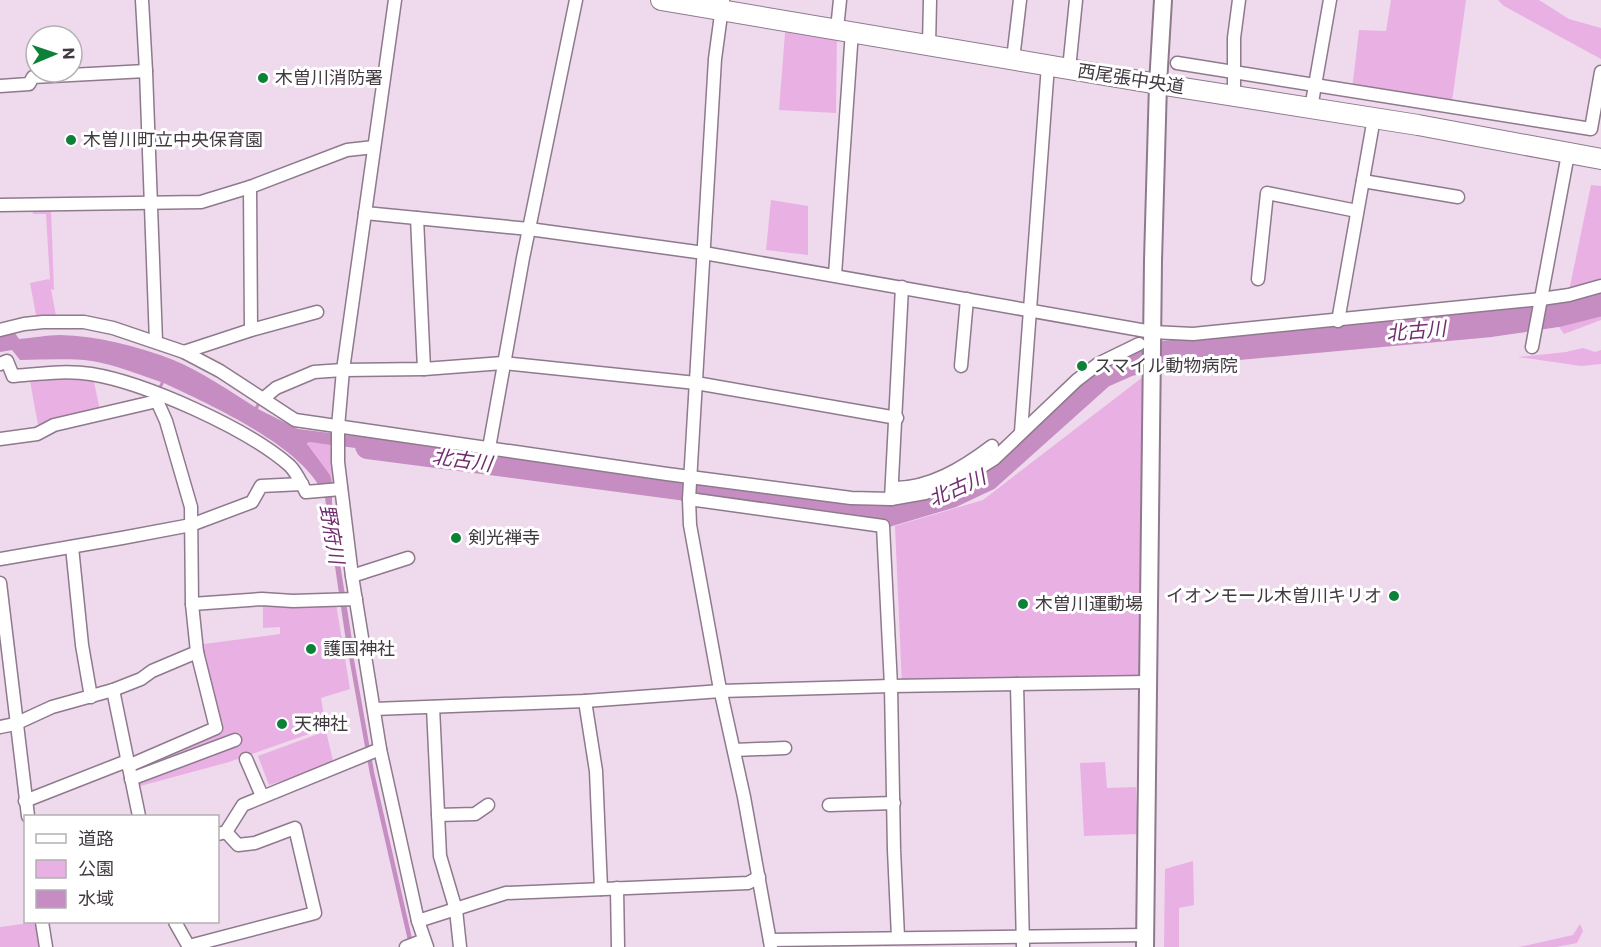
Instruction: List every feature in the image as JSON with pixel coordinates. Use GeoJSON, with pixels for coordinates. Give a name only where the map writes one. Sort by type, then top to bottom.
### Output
{"type":"FeatureCollection","features":[{"type":"Feature","properties":{"kind":"main road","name":"西尾張中央道"},"geometry":{"type":"LineString","coordinates":[[661,0],[722,4],[929,45],[1418,125],[1601,159]]}},
{"type":"Feature","properties":{"kind":"street"},"geometry":{"type":"LineString","coordinates":[[142,0],[156,342]]}},
{"type":"Feature","properties":{"kind":"street"},"geometry":{"type":"LineString","coordinates":[[395,0],[343,370],[338,429],[337,489],[352,576],[353,599],[374,709],[372,752],[418,921],[416,945]]}},
{"type":"Feature","properties":{"kind":"street"},"geometry":{"type":"LineString","coordinates":[[489,448],[529,229],[576,0]]}},
{"type":"Feature","properties":{"kind":"street"},"geometry":{"type":"LineString","coordinates":[[835,275],[845,30],[840,0]]}},
{"type":"Feature","properties":{"kind":"street"},"geometry":{"type":"LineString","coordinates":[[929,45],[930,0]]}},
{"type":"Feature","properties":{"kind":"street"},"geometry":{"type":"LineString","coordinates":[[1013,59],[1020,0]]}},
{"type":"Feature","properties":{"kind":"street"},"geometry":{"type":"LineString","coordinates":[[1069,69],[1076,0]]}},
{"type":"Feature","properties":{"kind":"street"},"geometry":{"type":"LineString","coordinates":[[722,4],[715,59],[690,477],[690,525],[771,944],[898,937],[1023,942],[1145,941],[1152,333],[1158,84],[1163,0]]}},
{"type":"Feature","properties":{"kind":"street"},"geometry":{"type":"LineString","coordinates":[[1234,96],[1234,38],[1239,0]]}},
{"type":"Feature","properties":{"kind":"street"},"geometry":{"type":"LineString","coordinates":[[1311,108],[1330,0]]}},
{"type":"Feature","properties":{"kind":"street"},"geometry":{"type":"LineString","coordinates":[[1178,63],[1591,129],[1601,72]]}},
{"type":"Feature","properties":{"kind":"street"},"geometry":{"type":"LineString","coordinates":[[1021,432],[1048,65]]}},
{"type":"Feature","properties":{"kind":"street"},"geometry":{"type":"LineString","coordinates":[[0,79],[0,86],[29,84],[33,77],[146,71]]}},
{"type":"Feature","properties":{"kind":"street"},"geometry":{"type":"LineString","coordinates":[[1418,125],[1421,102]]}},
{"type":"Feature","properties":{"kind":"street"},"geometry":{"type":"LineString","coordinates":[[1338,321],[1374,118]]}},
{"type":"Feature","properties":{"kind":"street"},"geometry":{"type":"LineString","coordinates":[[0,206],[151,205],[201,202],[250,187],[347,150],[374,147]]}},
{"type":"Feature","properties":{"kind":"street"},"geometry":{"type":"LineString","coordinates":[[1532,347],[1568,154]]}},
{"type":"Feature","properties":{"kind":"street"},"geometry":{"type":"LineString","coordinates":[[1363,181],[1458,197]]}},
{"type":"Feature","properties":{"kind":"street"},"geometry":{"type":"LineString","coordinates":[[250,187],[251,330]]}},
{"type":"Feature","properties":{"kind":"street"},"geometry":{"type":"LineString","coordinates":[[1258,279],[1267,194],[1357,211]]}},
{"type":"Feature","properties":{"kind":"street"},"geometry":{"type":"LineString","coordinates":[[365,213],[529,229],[704,253],[1152,333],[1193,334],[1541,302],[1601,286]]}},
{"type":"Feature","properties":{"kind":"street"},"geometry":{"type":"LineString","coordinates":[[417,218],[424,369]]}},
{"type":"Feature","properties":{"kind":"street"},"geometry":{"type":"LineString","coordinates":[[892,494],[902,287]]}},
{"type":"Feature","properties":{"kind":"street"},"geometry":{"type":"LineString","coordinates":[[961,366],[967,299]]}},
{"type":"Feature","properties":{"kind":"street"},"geometry":{"type":"LineString","coordinates":[[184,352],[251,330],[318,312]]}},
{"type":"Feature","properties":{"kind":"street"},"geometry":{"type":"LineString","coordinates":[[0,330],[43,322],[84,322],[113,328],[184,352],[264,398],[295,420],[338,429],[851,498],[925,492],[952,483],[975,471],[994,459],[1098,364],[1139,344]]}},
{"type":"Feature","properties":{"kind":"street"},"geometry":{"type":"LineString","coordinates":[[0,364],[7,361],[13,376],[58,372],[91,374],[217,421],[265,447],[291,466],[308,488]]}},
{"type":"Feature","properties":{"kind":"street"},"geometry":{"type":"LineString","coordinates":[[264,398],[276,388],[314,372],[424,369],[503,363],[696,383],[897,418]]}},
{"type":"Feature","properties":{"kind":"street"},"geometry":{"type":"LineString","coordinates":[[0,439],[38,434],[54,425],[158,398]]}},
{"type":"Feature","properties":{"kind":"street"},"geometry":{"type":"LineString","coordinates":[[128,769],[216,728],[197,652],[192,604],[191,507],[158,398]]}},
{"type":"Feature","properties":{"kind":"street"},"geometry":{"type":"LineString","coordinates":[[892,494],[937,479],[971,462],[992,446]]}},
{"type":"Feature","properties":{"kind":"street"},"geometry":{"type":"LineString","coordinates":[[0,559],[191,525],[252,502],[261,486],[337,489]]}},
{"type":"Feature","properties":{"kind":"street"},"geometry":{"type":"LineString","coordinates":[[689,498],[884,526],[898,937]]}},
{"type":"Feature","properties":{"kind":"street"},"geometry":{"type":"LineString","coordinates":[[72,547],[82,645],[91,697]]}},
{"type":"Feature","properties":{"kind":"street"},"geometry":{"type":"LineString","coordinates":[[352,576],[408,558]]}},
{"type":"Feature","properties":{"kind":"street"},"geometry":{"type":"LineString","coordinates":[[0,583],[28,815]]}},
{"type":"Feature","properties":{"kind":"street"},"geometry":{"type":"LineString","coordinates":[[192,604],[262,599],[293,601],[353,599]]}},
{"type":"Feature","properties":{"kind":"street"},"geometry":{"type":"LineString","coordinates":[[0,727],[52,707],[113,690],[197,652]]}},
{"type":"Feature","properties":{"kind":"street"},"geometry":{"type":"LineString","coordinates":[[374,709],[585,701],[721,691],[1147,682]]}},
{"type":"Feature","properties":{"kind":"street"},"geometry":{"type":"LineString","coordinates":[[1017,684],[1023,942]]}},
{"type":"Feature","properties":{"kind":"street"},"geometry":{"type":"LineString","coordinates":[[113,690],[139,815]]}},
{"type":"Feature","properties":{"kind":"street"},"geometry":{"type":"LineString","coordinates":[[585,701],[596,771],[601,889]]}},
{"type":"Feature","properties":{"kind":"street"},"geometry":{"type":"LineString","coordinates":[[433,707],[440,856],[456,910],[460,947]]}},
{"type":"Feature","properties":{"kind":"street"},"geometry":{"type":"LineString","coordinates":[[25,801],[128,769],[235,740]]}},
{"type":"Feature","properties":{"kind":"street"},"geometry":{"type":"LineString","coordinates":[[734,750],[785,748]]}},
{"type":"Feature","properties":{"kind":"street"},"geometry":{"type":"LineString","coordinates":[[176,923],[189,946],[315,913],[295,828],[255,843],[238,845],[222,833],[243,805],[372,752]]}},
{"type":"Feature","properties":{"kind":"street"},"geometry":{"type":"LineString","coordinates":[[246,759],[262,796]]}},
{"type":"Feature","properties":{"kind":"street"},"geometry":{"type":"LineString","coordinates":[[829,805],[894,803]]}},
{"type":"Feature","properties":{"kind":"street"},"geometry":{"type":"LineString","coordinates":[[438,815],[475,814],[489,805]]}},
{"type":"Feature","properties":{"kind":"street"},"geometry":{"type":"LineString","coordinates":[[418,921],[506,893],[748,882],[759,877]]}},
{"type":"Feature","properties":{"kind":"street"},"geometry":{"type":"LineString","coordinates":[[617,888],[618,947]]}},
{"type":"Feature","properties":{"kind":"street"},"geometry":{"type":"LineString","coordinates":[[42,923],[46,947]]}},
{"type":"Feature","properties":{"kind":"green space"},"geometry":{"type":"Polygon","coordinates":[[[1391,0],[1466,0],[1452,101],[1352,90],[1359,30],[1386,31],[1391,0]]]}},
{"type":"Feature","properties":{"kind":"green space"},"geometry":{"type":"Polygon","coordinates":[[[1498,0],[1539,0],[1569,19],[1601,28],[1601,59],[1504,6],[1498,0]]]}},
{"type":"Feature","properties":{"kind":"green space"},"geometry":{"type":"Polygon","coordinates":[[[786,20],[837,29],[836,113],[779,110],[786,20]]]}},
{"type":"Feature","properties":{"kind":"green space"},"geometry":{"type":"Polygon","coordinates":[[[1591,185],[1601,186],[1601,281],[1569,291],[1591,185]]]}},
{"type":"Feature","properties":{"kind":"green space"},"geometry":{"type":"Polygon","coordinates":[[[771,200],[808,206],[808,255],[766,250],[771,200]]]}},
{"type":"Feature","properties":{"kind":"green space"},"geometry":{"type":"Polygon","coordinates":[[[32,210],[51,210],[54,290],[51,289],[56,316],[37,320],[30,283],[49,279],[50,281],[46,214],[33,214],[32,210]]]}},
{"type":"Feature","properties":{"kind":"green space"},"geometry":{"type":"Polygon","coordinates":[[[1601,311],[1601,320],[1564,334],[1557,324],[1601,311]]]}},
{"type":"Feature","properties":{"kind":"green space"},"geometry":{"type":"Polygon","coordinates":[[[1583,348],[1595,352],[1601,350],[1601,364],[1581,366],[1518,357],[1566,352],[1583,348]]]}},
{"type":"Feature","properties":{"kind":"green space","name":"木曽川運動場"},"geometry":{"type":"Polygon","coordinates":[[[1152,370],[1147,682],[902,686],[895,526],[983,500],[1152,370]]]}},
{"type":"Feature","properties":{"kind":"green space"},"geometry":{"type":"Polygon","coordinates":[[[58,376],[88,377],[94,382],[101,415],[38,425],[30,381],[58,376]]]}},
{"type":"Feature","properties":{"kind":"green space"},"geometry":{"type":"Polygon","coordinates":[[[309,442],[333,444],[337,484],[332,483],[330,475],[307,446],[309,442]]]}},
{"type":"Feature","properties":{"kind":"green space"},"geometry":{"type":"Polygon","coordinates":[[[336,604],[350,689],[321,698],[326,728],[229,762],[133,788],[128,766],[216,728],[196,645],[280,634],[280,627],[263,628],[263,606],[336,604]]]}},
{"type":"Feature","properties":{"kind":"green space"},"geometry":{"type":"Polygon","coordinates":[[[326,731],[334,765],[269,785],[258,756],[326,731]]]}},
{"type":"Feature","properties":{"kind":"green space"},"geometry":{"type":"Polygon","coordinates":[[[1105,762],[1107,788],[1136,787],[1138,834],[1084,836],[1080,763],[1105,762]]]}},
{"type":"Feature","properties":{"kind":"green space"},"geometry":{"type":"Polygon","coordinates":[[[1193,861],[1194,905],[1179,908],[1179,947],[1164,947],[1165,869],[1193,861]]]}},
{"type":"Feature","properties":{"kind":"green space"},"geometry":{"type":"Polygon","coordinates":[[[38,923],[42,947],[0,947],[0,927],[38,923]]]}},
{"type":"Feature","properties":{"kind":"green space"},"geometry":{"type":"Polygon","coordinates":[[[1580,924],[1583,931],[1577,943],[1556,947],[1519,947],[1573,935],[1580,924]]]}},
{"type":"Feature","properties":{"kind":"water"},"geometry":{"type":"Polygon","coordinates":[[[15,333],[19,339],[55,335],[74,336],[131,346],[193,369],[255,407],[258,402],[260,403],[258,409],[298,429],[403,442],[402,454],[309,442],[307,444],[330,475],[332,483],[332,512],[354,653],[348,655],[325,498],[315,480],[299,462],[279,445],[255,430],[164,383],[160,391],[157,390],[161,382],[101,363],[74,360],[20,360],[12,350],[0,352],[0,337],[15,333]]]}},
{"type":"Feature","properties":{"kind":"waterway","name":"北古川"},"geometry":{"type":"LineString","coordinates":[[368,446],[680,487],[852,513],[887,514],[951,495],[987,478],[1102,375],[1127,364],[1162,354],[1491,324],[1558,314],[1601,303]]}},
{"type":"Feature","properties":{"kind":"waterway","name":"野府川"},"geometry":{"type":"LineString","coordinates":[[350,650],[372,773],[411,944]]}},
{"type":"Feature","properties":{"kind":"place","name":"木曽川消防署"},"geometry":{"type":"Point","coordinates":[263,78]}},
{"type":"Feature","properties":{"kind":"place","name":"木曽川町立中央保育園"},"geometry":{"type":"Point","coordinates":[71,140]}},
{"type":"Feature","properties":{"kind":"place","name":"スマイル動物病院"},"geometry":{"type":"Point","coordinates":[1082,366]}},
{"type":"Feature","properties":{"kind":"place","name":"剣光禅寺"},"geometry":{"type":"Point","coordinates":[456,538]}},
{"type":"Feature","properties":{"kind":"place","name":"イオンモール木曽川キリオ"},"geometry":{"type":"Point","coordinates":[1394,596]}},
{"type":"Feature","properties":{"kind":"place","name":"木曽川運動場"},"geometry":{"type":"Point","coordinates":[1023,604]}},
{"type":"Feature","properties":{"kind":"place","name":"護国神社"},"geometry":{"type":"Point","coordinates":[311,649]}},
{"type":"Feature","properties":{"kind":"place","name":"天神社"},"geometry":{"type":"Point","coordinates":[282,724]}}]}
